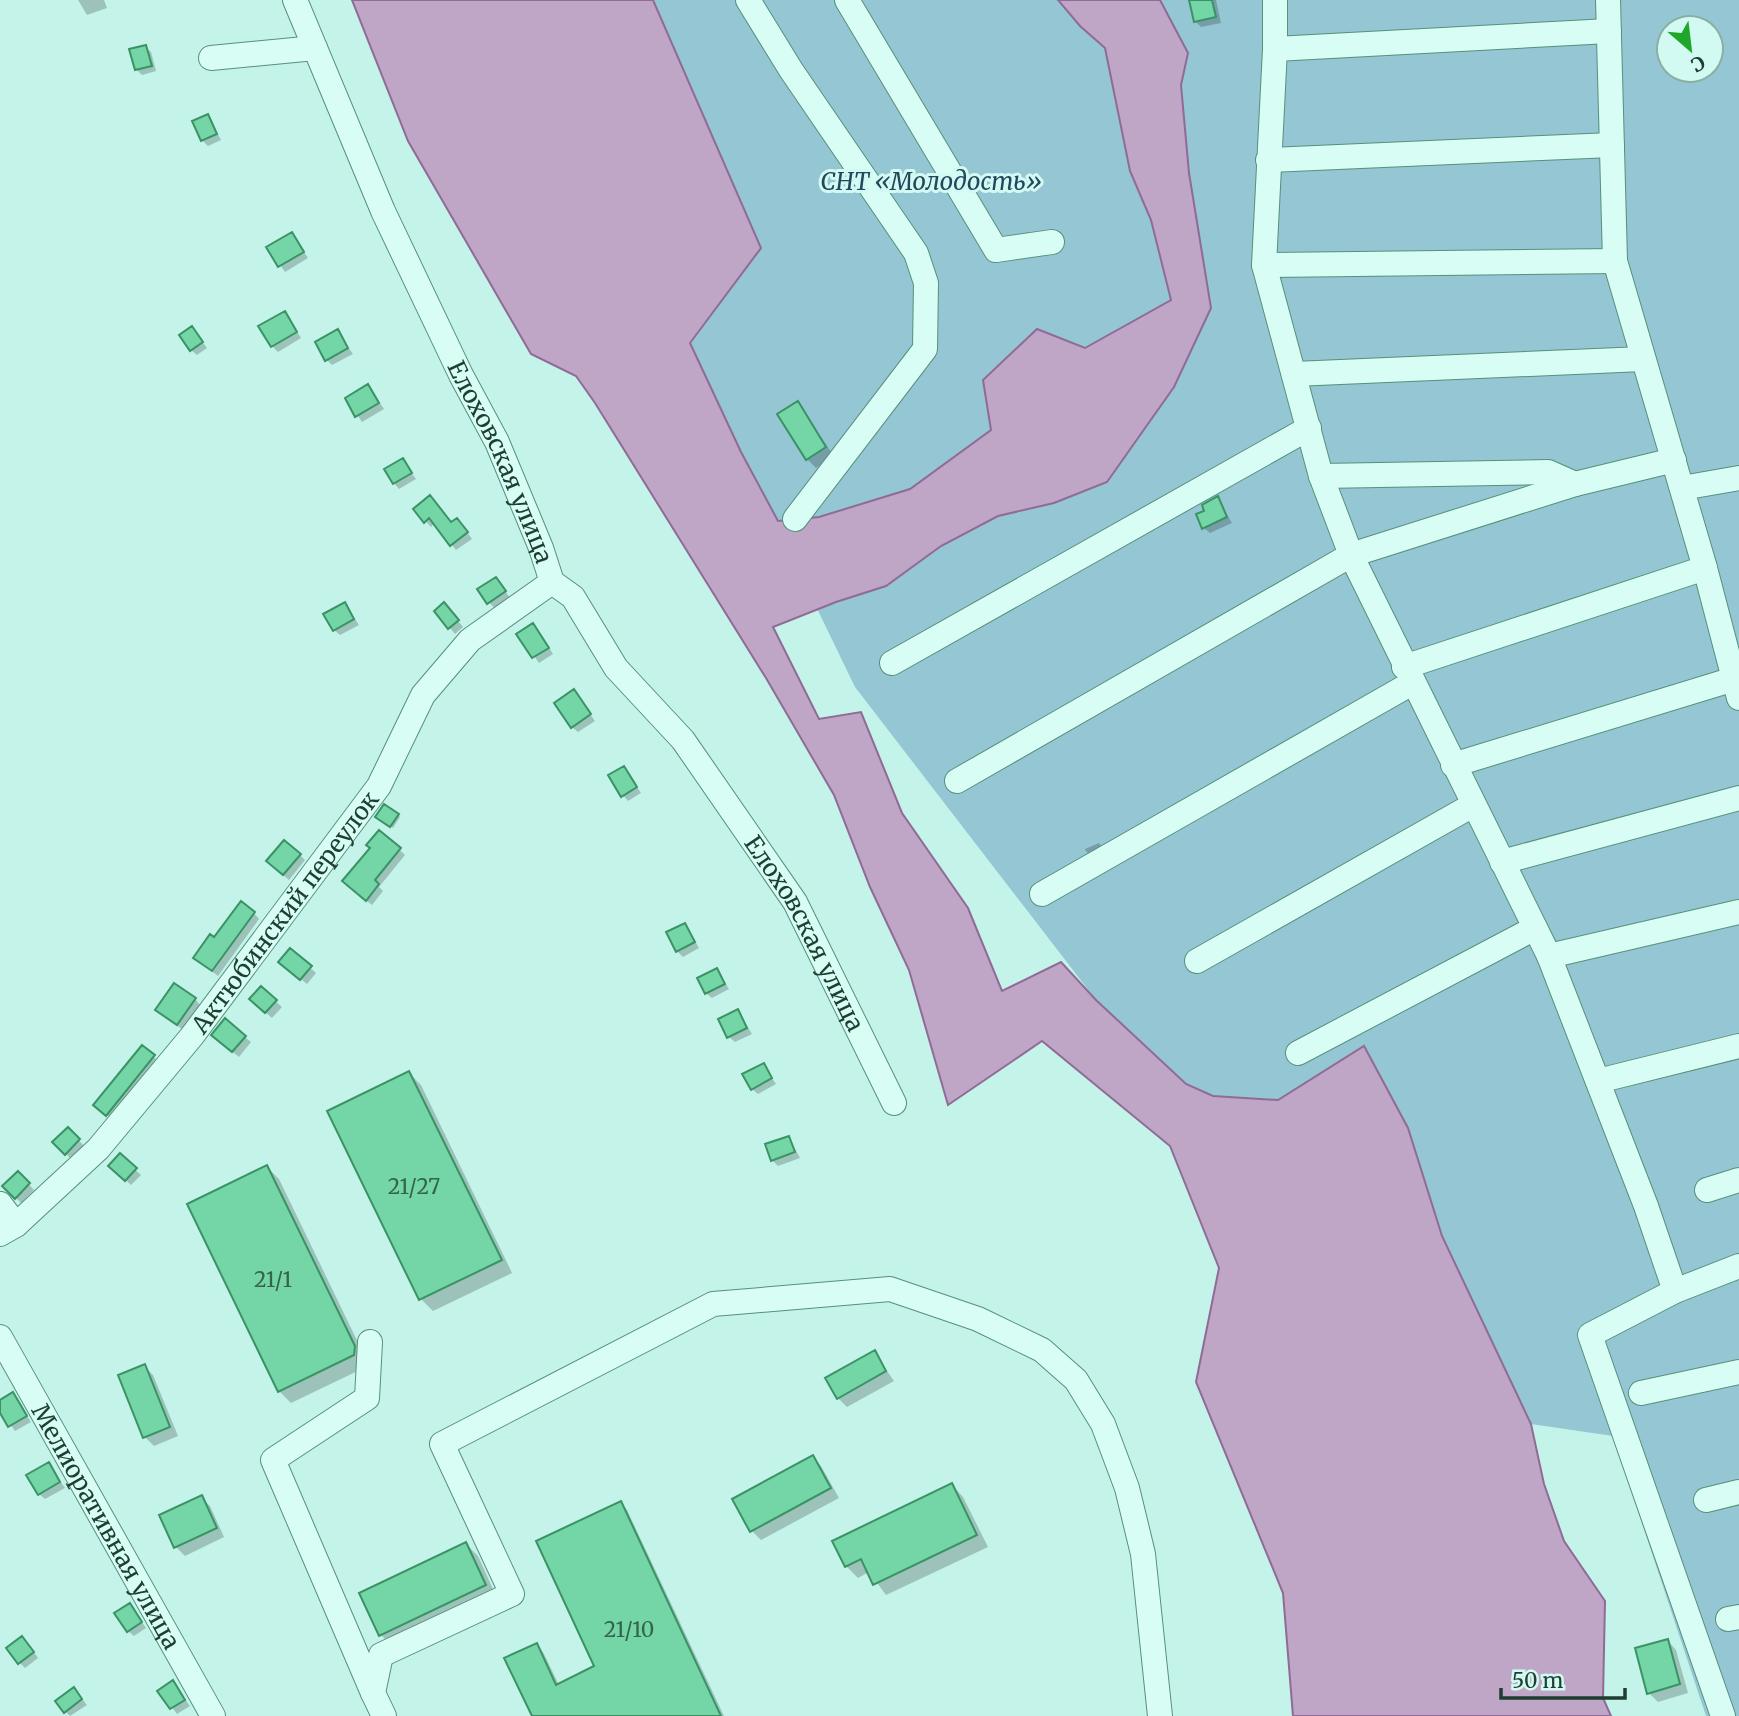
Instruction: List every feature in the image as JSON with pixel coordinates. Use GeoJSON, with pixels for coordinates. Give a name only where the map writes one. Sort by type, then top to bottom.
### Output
{"type":"FeatureCollection","features":[{"type":"Feature","properties":{"kind":"street","name":"Елоховская улица"},"geometry":{"type":"LineString","coordinates":[[295,0],[383,211],[461,375],[497,442],[541,548],[552,582],[573,597],[617,668],[683,740],[795,902],[894,1103]]}},
{"type":"Feature","properties":{"kind":"street"},"geometry":{"type":"LineString","coordinates":[[748,0],[791,70],[916,253],[926,283],[925,349],[795,519]]}},
{"type":"Feature","properties":{"kind":"street"},"geometry":{"type":"LineString","coordinates":[[847,0],[996,250],[1052,242]]}},
{"type":"Feature","properties":{"kind":"street"},"geometry":{"type":"LineString","coordinates":[[1275,0],[1264,265],[1321,476],[1350,555],[1549,956],[1675,1291]]}},
{"type":"Feature","properties":{"kind":"street"},"geometry":{"type":"LineString","coordinates":[[1452,765],[1737,689],[1729,621],[1705,568],[1615,261],[1608,0]]}},
{"type":"Feature","properties":{"kind":"street"},"geometry":{"type":"LineString","coordinates":[[1275,49],[1609,32]]}},
{"type":"Feature","properties":{"kind":"street"},"geometry":{"type":"LineString","coordinates":[[211,58],[315,48]]}},
{"type":"Feature","properties":{"kind":"street"},"geometry":{"type":"LineString","coordinates":[[1268,160],[1612,145]]}},
{"type":"Feature","properties":{"kind":"street"},"geometry":{"type":"LineString","coordinates":[[1264,265],[1615,261]]}},
{"type":"Feature","properties":{"kind":"street"},"geometry":{"type":"LineString","coordinates":[[1294,374],[1643,359]]}},
{"type":"Feature","properties":{"kind":"street"},"geometry":{"type":"LineString","coordinates":[[892,663],[1308,428]]}},
{"type":"Feature","properties":{"kind":"street"},"geometry":{"type":"LineString","coordinates":[[957,781],[1350,555],[1575,484],[1674,460]]}},
{"type":"Feature","properties":{"kind":"street"},"geometry":{"type":"LineString","coordinates":[[1321,476],[1548,472],[1575,484]]}},
{"type":"Feature","properties":{"kind":"street"},"geometry":{"type":"LineString","coordinates":[[1682,488],[1739,478]]}},
{"type":"Feature","properties":{"kind":"street"},"geometry":{"type":"LineString","coordinates":[[1042,894],[1408,675],[1705,568]]}},
{"type":"Feature","properties":{"kind":"street","name":"Актюбинский переулок"},"geometry":{"type":"LineString","coordinates":[[8,1230],[98,1149],[192,1036],[379,786],[423,695],[470,640],[552,582]]}},
{"type":"Feature","properties":{"kind":"street"},"geometry":{"type":"LineString","coordinates":[[1502,862],[1739,798]]}},
{"type":"Feature","properties":{"kind":"street"},"geometry":{"type":"LineString","coordinates":[[1197,961],[1473,805]]}},
{"type":"Feature","properties":{"kind":"street"},"geometry":{"type":"LineString","coordinates":[[1549,956],[1739,912]]}},
{"type":"Feature","properties":{"kind":"street"},"geometry":{"type":"LineString","coordinates":[[1298,1053],[1535,928]]}},
{"type":"Feature","properties":{"kind":"street"},"geometry":{"type":"LineString","coordinates":[[1598,1081],[1739,1046]]}},
{"type":"Feature","properties":{"kind":"street"},"geometry":{"type":"LineString","coordinates":[[1707,1190],[1739,1180]]}},
{"type":"Feature","properties":{"kind":"street"},"geometry":{"type":"LineString","coordinates":[[0,1204],[8,1230]]}},
{"type":"Feature","properties":{"kind":"street"},"geometry":{"type":"LineString","coordinates":[[1723,1716],[1590,1335],[1675,1291],[1739,1266]]}},
{"type":"Feature","properties":{"kind":"street"},"geometry":{"type":"LineString","coordinates":[[373,1693],[381,1655],[512,1594],[442,1444],[713,1304],[890,1289],[978,1319],[1042,1350],[1076,1380],[1103,1424],[1127,1488],[1143,1553],[1160,1716]]}},
{"type":"Feature","properties":{"kind":"street","name":"Мелиоративная улица"},"geometry":{"type":"LineString","coordinates":[[0,1337],[213,1716]]}},
{"type":"Feature","properties":{"kind":"street"},"geometry":{"type":"LineString","coordinates":[[370,1342],[367,1398],[273,1460],[384,1716]]}},
{"type":"Feature","properties":{"kind":"street"},"geometry":{"type":"LineString","coordinates":[[1641,1393],[1739,1372]]}},
{"type":"Feature","properties":{"kind":"street"},"geometry":{"type":"LineString","coordinates":[[1706,1500],[1739,1492]]}},
{"type":"Feature","properties":{"kind":"green space","name":"СНТ «Молодость»"},"geometry":{"type":"Polygon","coordinates":[[[625,0],[1739,0],[1739,1716],[1706,1716],[1613,1436],[1531,1424],[1442,1236],[1408,1128],[1364,1046],[1278,1100],[1213,1096],[1186,1084],[1096,1000],[855,687],[809,592],[793,519],[777,521],[690,343],[625,0]]]}},
{"type":"Feature","properties":{"kind":"shaded area"},"geometry":{"type":"Polygon","coordinates":[[[352,0],[653,0],[761,248],[690,343],[741,452],[778,521],[819,517],[910,489],[991,430],[983,380],[1037,329],[1085,348],[1171,300],[1151,220],[1130,171],[1105,48],[1080,26],[1058,0],[1160,0],[1188,53],[1181,85],[1189,173],[1211,308],[1174,387],[1107,482],[1054,503],[998,516],[941,546],[886,586],[773,627],[819,719],[861,712],[902,813],[968,908],[1002,991],[1061,962],[1096,1000],[1186,1084],[1213,1096],[1278,1100],[1364,1046],[1408,1128],[1442,1236],[1531,1424],[1544,1484],[1564,1541],[1605,1601],[1603,1698],[1611,1716],[1293,1716],[1283,1593],[1196,1382],[1219,1268],[1170,1146],[1042,1041],[948,1105],[909,970],[870,887],[834,795],[766,678],[595,403],[576,376],[531,354],[408,141],[352,0]]]}},
{"type":"Feature","properties":{"kind":"building"},"geometry":{"type":"Polygon","coordinates":[[[1189,0],[1212,0],[1216,17],[1194,22],[1189,0]]]}},
{"type":"Feature","properties":{"kind":"building"},"geometry":{"type":"Polygon","coordinates":[[[146,45],[152,66],[135,70],[129,49],[146,45]]]}},
{"type":"Feature","properties":{"kind":"building"},"geometry":{"type":"Polygon","coordinates":[[[208,114],[217,134],[201,141],[192,121],[208,114]]]}},
{"type":"Feature","properties":{"kind":"building"},"geometry":{"type":"Polygon","coordinates":[[[292,232],[304,252],[278,267],[266,247],[292,232]]]}},
{"type":"Feature","properties":{"kind":"building"},"geometry":{"type":"Polygon","coordinates":[[[285,311],[297,332],[271,347],[258,326],[285,311]]]}},
{"type":"Feature","properties":{"kind":"building"},"geometry":{"type":"Polygon","coordinates":[[[192,326],[203,342],[190,351],[179,335],[192,326]]]}},
{"type":"Feature","properties":{"kind":"building"},"geometry":{"type":"Polygon","coordinates":[[[338,329],[348,348],[325,361],[315,342],[338,329]]]}},
{"type":"Feature","properties":{"kind":"building"},"geometry":{"type":"Polygon","coordinates":[[[368,384],[379,403],[355,417],[345,398],[368,384]]]}},
{"type":"Feature","properties":{"kind":"building"},"geometry":{"type":"Polygon","coordinates":[[[798,401],[826,447],[806,460],[777,414],[798,401]]]}},
{"type":"Feature","properties":{"kind":"building"},"geometry":{"type":"Polygon","coordinates":[[[403,458],[412,473],[393,484],[384,469],[403,458]]]}},
{"type":"Feature","properties":{"kind":"building"},"geometry":{"type":"Polygon","coordinates":[[[430,495],[451,522],[457,518],[468,532],[450,546],[429,518],[424,523],[413,509],[430,495]]]}},
{"type":"Feature","properties":{"kind":"building"},"geometry":{"type":"Polygon","coordinates":[[[1218,496],[1227,517],[1202,529],[1196,514],[1204,511],[1202,505],[1218,496]]]}},
{"type":"Feature","properties":{"kind":"building"},"geometry":{"type":"Polygon","coordinates":[[[496,577],[506,591],[487,604],[477,589],[496,577]]]}},
{"type":"Feature","properties":{"kind":"building"},"geometry":{"type":"Polygon","coordinates":[[[345,602],[354,619],[333,631],[323,614],[345,602]]]}},
{"type":"Feature","properties":{"kind":"building"},"geometry":{"type":"Polygon","coordinates":[[[444,602],[459,620],[448,629],[434,611],[444,602]]]}},
{"type":"Feature","properties":{"kind":"building"},"geometry":{"type":"Polygon","coordinates":[[[533,623],[549,648],[532,658],[516,634],[533,623]]]}},
{"type":"Feature","properties":{"kind":"building"},"geometry":{"type":"Polygon","coordinates":[[[574,689],[591,714],[571,728],[554,703],[574,689]]]}},
{"type":"Feature","properties":{"kind":"building"},"geometry":{"type":"Polygon","coordinates":[[[624,766],[637,787],[621,797],[608,775],[624,766]]]}},
{"type":"Feature","properties":{"kind":"building"},"geometry":{"type":"Polygon","coordinates":[[[384,804],[399,814],[390,827],[375,817],[384,804]]]}},
{"type":"Feature","properties":{"kind":"building"},"geometry":{"type":"Polygon","coordinates":[[[379,830],[401,848],[375,880],[379,884],[366,901],[342,881],[370,848],[366,845],[379,830]]]}},
{"type":"Feature","properties":{"kind":"building"},"geometry":{"type":"Polygon","coordinates":[[[284,840],[301,854],[283,875],[266,861],[284,840]]]}},
{"type":"Feature","properties":{"kind":"building"},"geometry":{"type":"Polygon","coordinates":[[[241,901],[255,912],[212,971],[193,958],[210,934],[214,937],[241,901]]]}},
{"type":"Feature","properties":{"kind":"building"},"geometry":{"type":"Polygon","coordinates":[[[685,923],[695,942],[676,952],[666,932],[685,923]]]}},
{"type":"Feature","properties":{"kind":"building"},"geometry":{"type":"Polygon","coordinates":[[[290,948],[312,966],[300,980],[278,962],[290,948]]]}},
{"type":"Feature","properties":{"kind":"building"},"geometry":{"type":"Polygon","coordinates":[[[717,968],[725,984],[705,994],[697,978],[717,968]]]}},
{"type":"Feature","properties":{"kind":"building"},"geometry":{"type":"Polygon","coordinates":[[[174,983],[196,998],[177,1025],[155,1010],[174,983]]]}},
{"type":"Feature","properties":{"kind":"building"},"geometry":{"type":"Polygon","coordinates":[[[261,986],[277,1000],[265,1013],[249,999],[261,986]]]}},
{"type":"Feature","properties":{"kind":"building"},"geometry":{"type":"Polygon","coordinates":[[[738,1009],[747,1028],[727,1038],[718,1019],[738,1009]]]}},
{"type":"Feature","properties":{"kind":"building"},"geometry":{"type":"Polygon","coordinates":[[[225,1018],[246,1036],[232,1052],[211,1035],[225,1018]]]}},
{"type":"Feature","properties":{"kind":"building"},"geometry":{"type":"Polygon","coordinates":[[[142,1045],[155,1055],[106,1116],[93,1105],[142,1045]]]}},
{"type":"Feature","properties":{"kind":"building"},"geometry":{"type":"Polygon","coordinates":[[[764,1063],[772,1078],[751,1090],[742,1074],[764,1063]]]}},
{"type":"Feature","properties":{"kind":"building"},"geometry":{"type":"Polygon","coordinates":[[[409,1071],[502,1260],[419,1300],[327,1111],[409,1071]]]}},
{"type":"Feature","properties":{"kind":"building"},"geometry":{"type":"Polygon","coordinates":[[[68,1127],[80,1139],[65,1155],[52,1142],[68,1127]]]}},
{"type":"Feature","properties":{"kind":"building"},"geometry":{"type":"Polygon","coordinates":[[[789,1136],[795,1152],[771,1161],[765,1144],[789,1136]]]}},
{"type":"Feature","properties":{"kind":"building"},"geometry":{"type":"Polygon","coordinates":[[[120,1153],[137,1168],[125,1181],[108,1166],[120,1153]]]}},
{"type":"Feature","properties":{"kind":"building"},"geometry":{"type":"Polygon","coordinates":[[[267,1165],[355,1346],[354,1355],[278,1392],[187,1204],[267,1165]]]}},
{"type":"Feature","properties":{"kind":"building"},"geometry":{"type":"Polygon","coordinates":[[[18,1171],[30,1183],[15,1199],[2,1186],[18,1171]]]}},
{"type":"Feature","properties":{"kind":"building"},"geometry":{"type":"Polygon","coordinates":[[[875,1350],[886,1371],[837,1399],[825,1378],[875,1350]]]}},
{"type":"Feature","properties":{"kind":"building"},"geometry":{"type":"Polygon","coordinates":[[[145,1364],[170,1427],[143,1438],[118,1375],[145,1364]]]}},
{"type":"Feature","properties":{"kind":"building"},"geometry":{"type":"Polygon","coordinates":[[[13,1392],[27,1416],[8,1427],[0,1413],[0,1400],[13,1392]]]}},
{"type":"Feature","properties":{"kind":"building"},"geometry":{"type":"Polygon","coordinates":[[[813,1455],[831,1488],[750,1532],[732,1499],[813,1455]]]}},
{"type":"Feature","properties":{"kind":"building"},"geometry":{"type":"Polygon","coordinates":[[[49,1462],[60,1482],[38,1495],[26,1475],[49,1462]]]}},
{"type":"Feature","properties":{"kind":"building"},"geometry":{"type":"Polygon","coordinates":[[[952,1483],[977,1535],[873,1585],[861,1559],[845,1567],[832,1541],[952,1483]]]}},
{"type":"Feature","properties":{"kind":"building"},"geometry":{"type":"Polygon","coordinates":[[[202,1495],[217,1528],[174,1548],[159,1515],[202,1495]]]}},
{"type":"Feature","properties":{"kind":"building"},"geometry":{"type":"Polygon","coordinates":[[[621,1501],[721,1716],[532,1716],[504,1658],[537,1643],[556,1685],[594,1666],[536,1541],[621,1501]]]}},
{"type":"Feature","properties":{"kind":"building"},"geometry":{"type":"Polygon","coordinates":[[[466,1542],[486,1585],[379,1636],[359,1593],[466,1542]]]}},
{"type":"Feature","properties":{"kind":"building"},"geometry":{"type":"Polygon","coordinates":[[[130,1603],[142,1622],[127,1632],[114,1613],[130,1603]]]}},
{"type":"Feature","properties":{"kind":"building"},"geometry":{"type":"Polygon","coordinates":[[[22,1636],[34,1652],[18,1664],[6,1648],[22,1636]]]}},
{"type":"Feature","properties":{"kind":"building"},"geometry":{"type":"Polygon","coordinates":[[[1668,1639],[1680,1684],[1647,1694],[1635,1648],[1668,1639]]]}},
{"type":"Feature","properties":{"kind":"building"},"geometry":{"type":"Polygon","coordinates":[[[173,1680],[185,1700],[170,1709],[157,1691],[173,1680]]]}},
{"type":"Feature","properties":{"kind":"building"},"geometry":{"type":"Polygon","coordinates":[[[74,1687],[82,1699],[64,1713],[55,1701],[74,1687]]]}}]}
